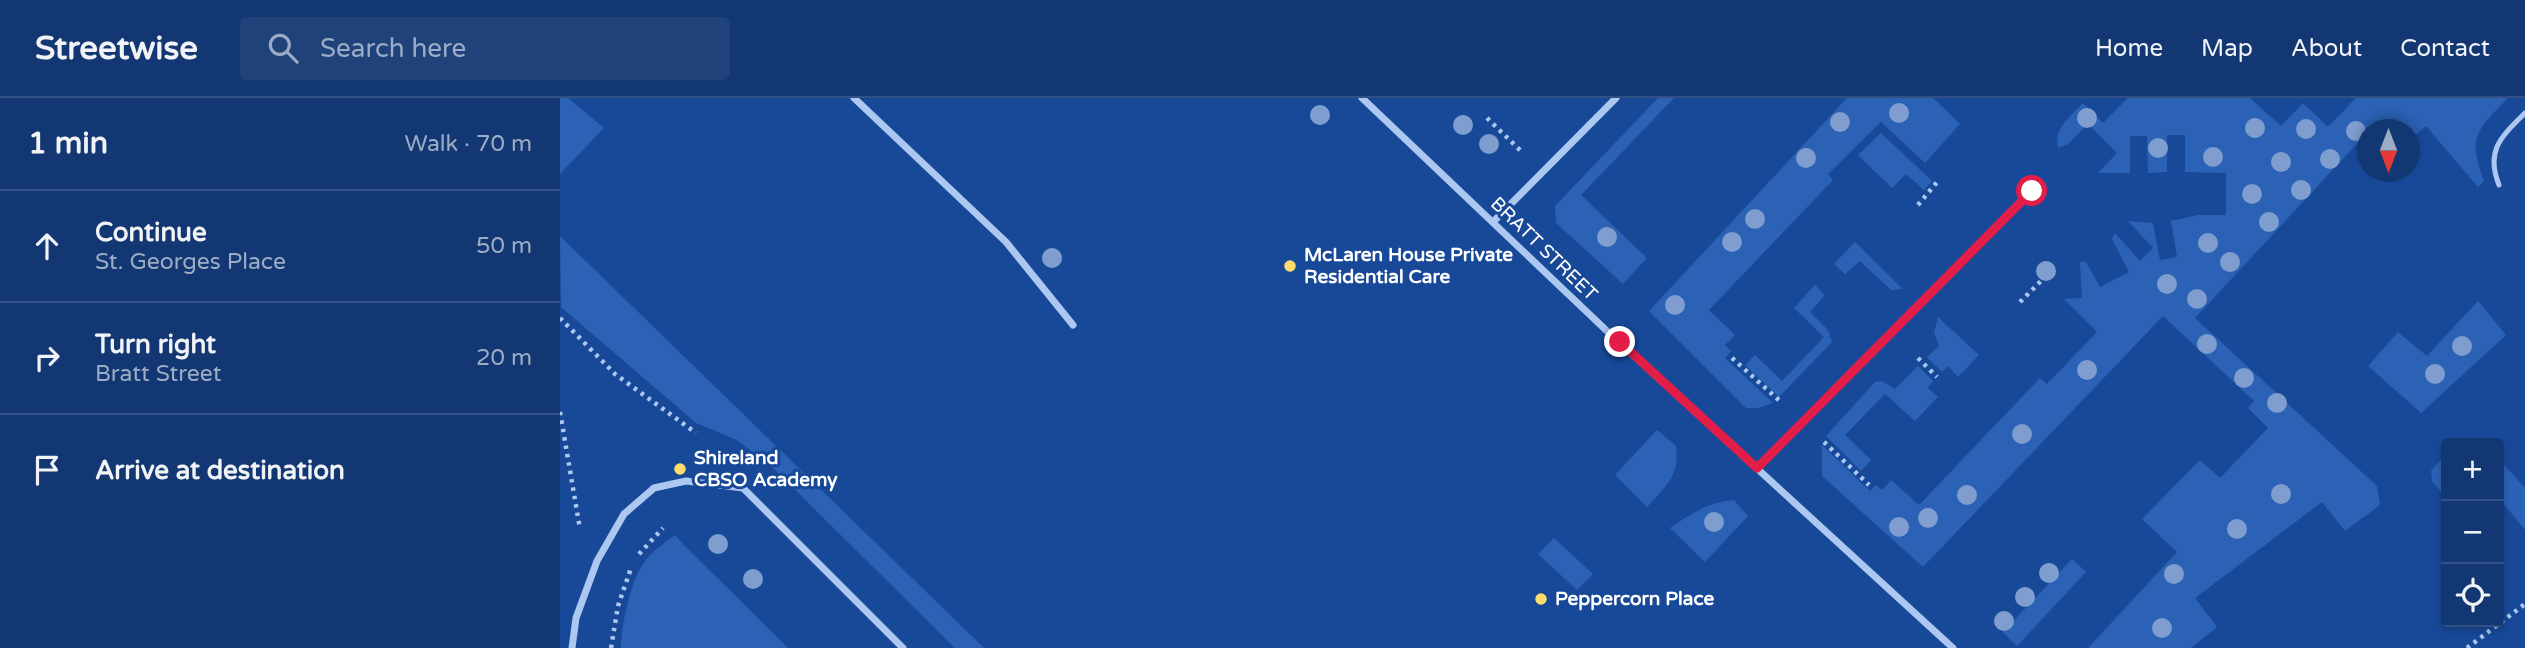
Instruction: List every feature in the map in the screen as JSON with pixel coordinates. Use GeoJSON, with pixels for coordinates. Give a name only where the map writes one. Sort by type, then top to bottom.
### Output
{"type":"FeatureCollection","features":[{"type":"Feature","properties":{"kind":"street"},"geometry":{"type":"LineString","coordinates":[[854,98],[1006,242],[1073,326]]}},
{"type":"Feature","properties":{"kind":"street","name":"BRATT STREET"},"geometry":{"type":"LineString","coordinates":[[1362,98],[1608,332],[1953,648]]}},
{"type":"Feature","properties":{"kind":"street"},"geometry":{"type":"LineString","coordinates":[[1494,221],[1616,98]]}},
{"type":"Feature","properties":{"kind":"street"},"geometry":{"type":"LineString","coordinates":[[1757,468],[2032,191]]}},
{"type":"Feature","properties":{"kind":"street"},"geometry":{"type":"LineString","coordinates":[[572,648],[576,618],[597,561],[624,514],[654,488],[686,481],[743,488],[903,648]]}},
{"type":"Feature","properties":{"kind":"lane"},"geometry":{"type":"LineString","coordinates":[[2499,184],[2493,171],[2494,153],[2500,139],[2525,113]]}},
{"type":"Feature","properties":{"kind":"path"},"geometry":{"type":"LineString","coordinates":[[1487,118],[1521,151]]}},
{"type":"Feature","properties":{"kind":"path"},"geometry":{"type":"LineString","coordinates":[[1918,205],[1938,181]]}},
{"type":"Feature","properties":{"kind":"path"},"geometry":{"type":"LineString","coordinates":[[2020,302],[2041,281]]}},
{"type":"Feature","properties":{"kind":"path"},"geometry":{"type":"LineString","coordinates":[[560,318],[615,374],[696,433]]}},
{"type":"Feature","properties":{"kind":"path"},"geometry":{"type":"LineString","coordinates":[[1732,358],[1781,402]]}},
{"type":"Feature","properties":{"kind":"path"},"geometry":{"type":"LineString","coordinates":[[1918,358],[1937,377]]}},
{"type":"Feature","properties":{"kind":"path"},"geometry":{"type":"LineString","coordinates":[[1819,437],[1869,485]]}},
{"type":"Feature","properties":{"kind":"path"},"geometry":{"type":"LineString","coordinates":[[636,557],[663,528]]}},
{"type":"Feature","properties":{"kind":"path"},"geometry":{"type":"LineString","coordinates":[[611,648],[618,606],[632,566]]}},
{"type":"Feature","properties":{"kind":"path"},"geometry":{"type":"LineString","coordinates":[[2467,648],[2525,604]]}},
{"type":"Feature","properties":{"kind":"shaded area"},"geometry":{"type":"Polygon","coordinates":[[[560,98],[568,98],[604,128],[560,174],[560,98]]]}},
{"type":"Feature","properties":{"kind":"shaded area"},"geometry":{"type":"Polygon","coordinates":[[[1658,98],[1674,98],[1581,195],[1647,258],[1623,284],[1556,223],[1555,206],[1658,98]]]}},
{"type":"Feature","properties":{"kind":"shaded area"},"geometry":{"type":"Polygon","coordinates":[[[1847,98],[1933,98],[1960,124],[1925,163],[1881,122],[1828,174],[1833,180],[1709,310],[1735,335],[1725,345],[1731,351],[1725,358],[1773,403],[1759,408],[1746,408],[1649,311],[1847,98]]]}},
{"type":"Feature","properties":{"kind":"shaded area"},"geometry":{"type":"Polygon","coordinates":[[[2128,98],[2250,98],[2281,126],[2303,103],[2328,127],[2356,98],[2508,98],[2489,118],[2478,135],[2476,154],[2484,181],[2478,187],[2426,126],[2420,131],[2420,119],[2357,119],[2357,144],[2195,318],[2377,486],[2380,505],[2345,531],[2322,502],[2195,598],[2217,627],[2191,648],[2088,648],[2177,552],[2142,519],[2200,460],[2220,478],[2268,428],[2248,408],[2254,401],[2163,316],[1923,567],[1822,476],[1822,445],[1870,491],[1876,485],[1882,490],[1891,480],[1919,505],[2040,378],[2047,384],[2097,332],[2064,299],[2082,298],[2080,262],[2086,262],[2100,287],[2129,272],[2112,239],[2115,233],[2140,261],[2153,248],[2128,221],[2153,223],[2160,260],[2177,257],[2171,221],[2198,215],[2226,215],[2226,173],[2185,172],[2185,135],[2167,135],[2167,172],[2148,173],[2147,136],[2130,136],[2130,173],[2098,173],[2117,153],[2088,124],[2068,144],[2058,148],[2058,134],[2068,118],[2083,103],[2103,123],[2128,98]]]}},
{"type":"Feature","properties":{"kind":"shaded area"},"geometry":{"type":"Polygon","coordinates":[[[1881,133],[1932,181],[1924,190],[1906,174],[1892,188],[1858,155],[1881,133]]]}},
{"type":"Feature","properties":{"kind":"shaded area"},"geometry":{"type":"Polygon","coordinates":[[[560,236],[984,648],[955,648],[773,468],[737,440],[696,423],[561,307],[560,236]]]}},
{"type":"Feature","properties":{"kind":"shaded area"},"geometry":{"type":"Polygon","coordinates":[[[1855,242],[1903,289],[1891,290],[1860,261],[1845,274],[1834,264],[1855,242]]]}},
{"type":"Feature","properties":{"kind":"shaded area"},"geometry":{"type":"Polygon","coordinates":[[[1815,285],[1825,295],[1810,312],[1828,330],[1832,342],[1779,397],[1745,365],[1755,355],[1782,381],[1824,337],[1794,308],[1815,285]]]}},
{"type":"Feature","properties":{"kind":"shaded area"},"geometry":{"type":"Polygon","coordinates":[[[2478,301],[2506,335],[2421,413],[2368,366],[2398,332],[2427,356],[2478,301]]]}},
{"type":"Feature","properties":{"kind":"shaded area"},"geometry":{"type":"Polygon","coordinates":[[[1938,317],[1979,355],[1958,377],[1948,366],[1942,372],[1927,357],[1939,346],[1934,333],[1938,317]]]}},
{"type":"Feature","properties":{"kind":"shaded area"},"geometry":{"type":"Polygon","coordinates":[[[1918,366],[1933,381],[1928,388],[1938,397],[1915,421],[1885,394],[1845,435],[1871,460],[1861,471],[1826,436],[1875,382],[1882,381],[1895,389],[1918,366]]]}},
{"type":"Feature","properties":{"kind":"shaded area"},"geometry":{"type":"Polygon","coordinates":[[[1657,430],[1676,446],[1676,465],[1670,480],[1647,507],[1615,475],[1657,430]]]}},
{"type":"Feature","properties":{"kind":"shaded area"},"geometry":{"type":"Polygon","coordinates":[[[2441,460],[2441,492],[2432,481],[2431,471],[2441,460]]]}},
{"type":"Feature","properties":{"kind":"shaded area"},"geometry":{"type":"Polygon","coordinates":[[[2504,465],[2525,488],[2525,530],[2504,504],[2504,465]]]}},
{"type":"Feature","properties":{"kind":"shaded area"},"geometry":{"type":"Polygon","coordinates":[[[1734,500],[1748,516],[1705,562],[1670,528],[1708,506],[1734,500]]]}},
{"type":"Feature","properties":{"kind":"shaded area"},"geometry":{"type":"Polygon","coordinates":[[[675,535],[788,648],[621,648],[635,579],[651,554],[675,535]]]}},
{"type":"Feature","properties":{"kind":"shaded area"},"geometry":{"type":"Polygon","coordinates":[[[1554,538],[1593,574],[1577,590],[1538,554],[1554,538]]]}},
{"type":"Feature","properties":{"kind":"shaded area"},"geometry":{"type":"Polygon","coordinates":[[[2072,559],[2086,572],[2017,646],[2003,632],[2072,559]]]}},
{"type":"Feature","properties":{"kind":"place","name":"McLaren House Private Residential Care"},"geometry":{"type":"Point","coordinates":[1290,266]}},
{"type":"Feature","properties":{"kind":"place","name":"Shireland CBSO Academy"},"geometry":{"type":"Point","coordinates":[680,469]}},
{"type":"Feature","properties":{"kind":"place","name":"Peppercorn Place"},"geometry":{"type":"Point","coordinates":[1541,599]}},
{"type":"Feature","properties":{"kind":"route"},"geometry":{"type":"LineString","coordinates":[[1620,342],[1757,468],[2032,191]]}}]}
